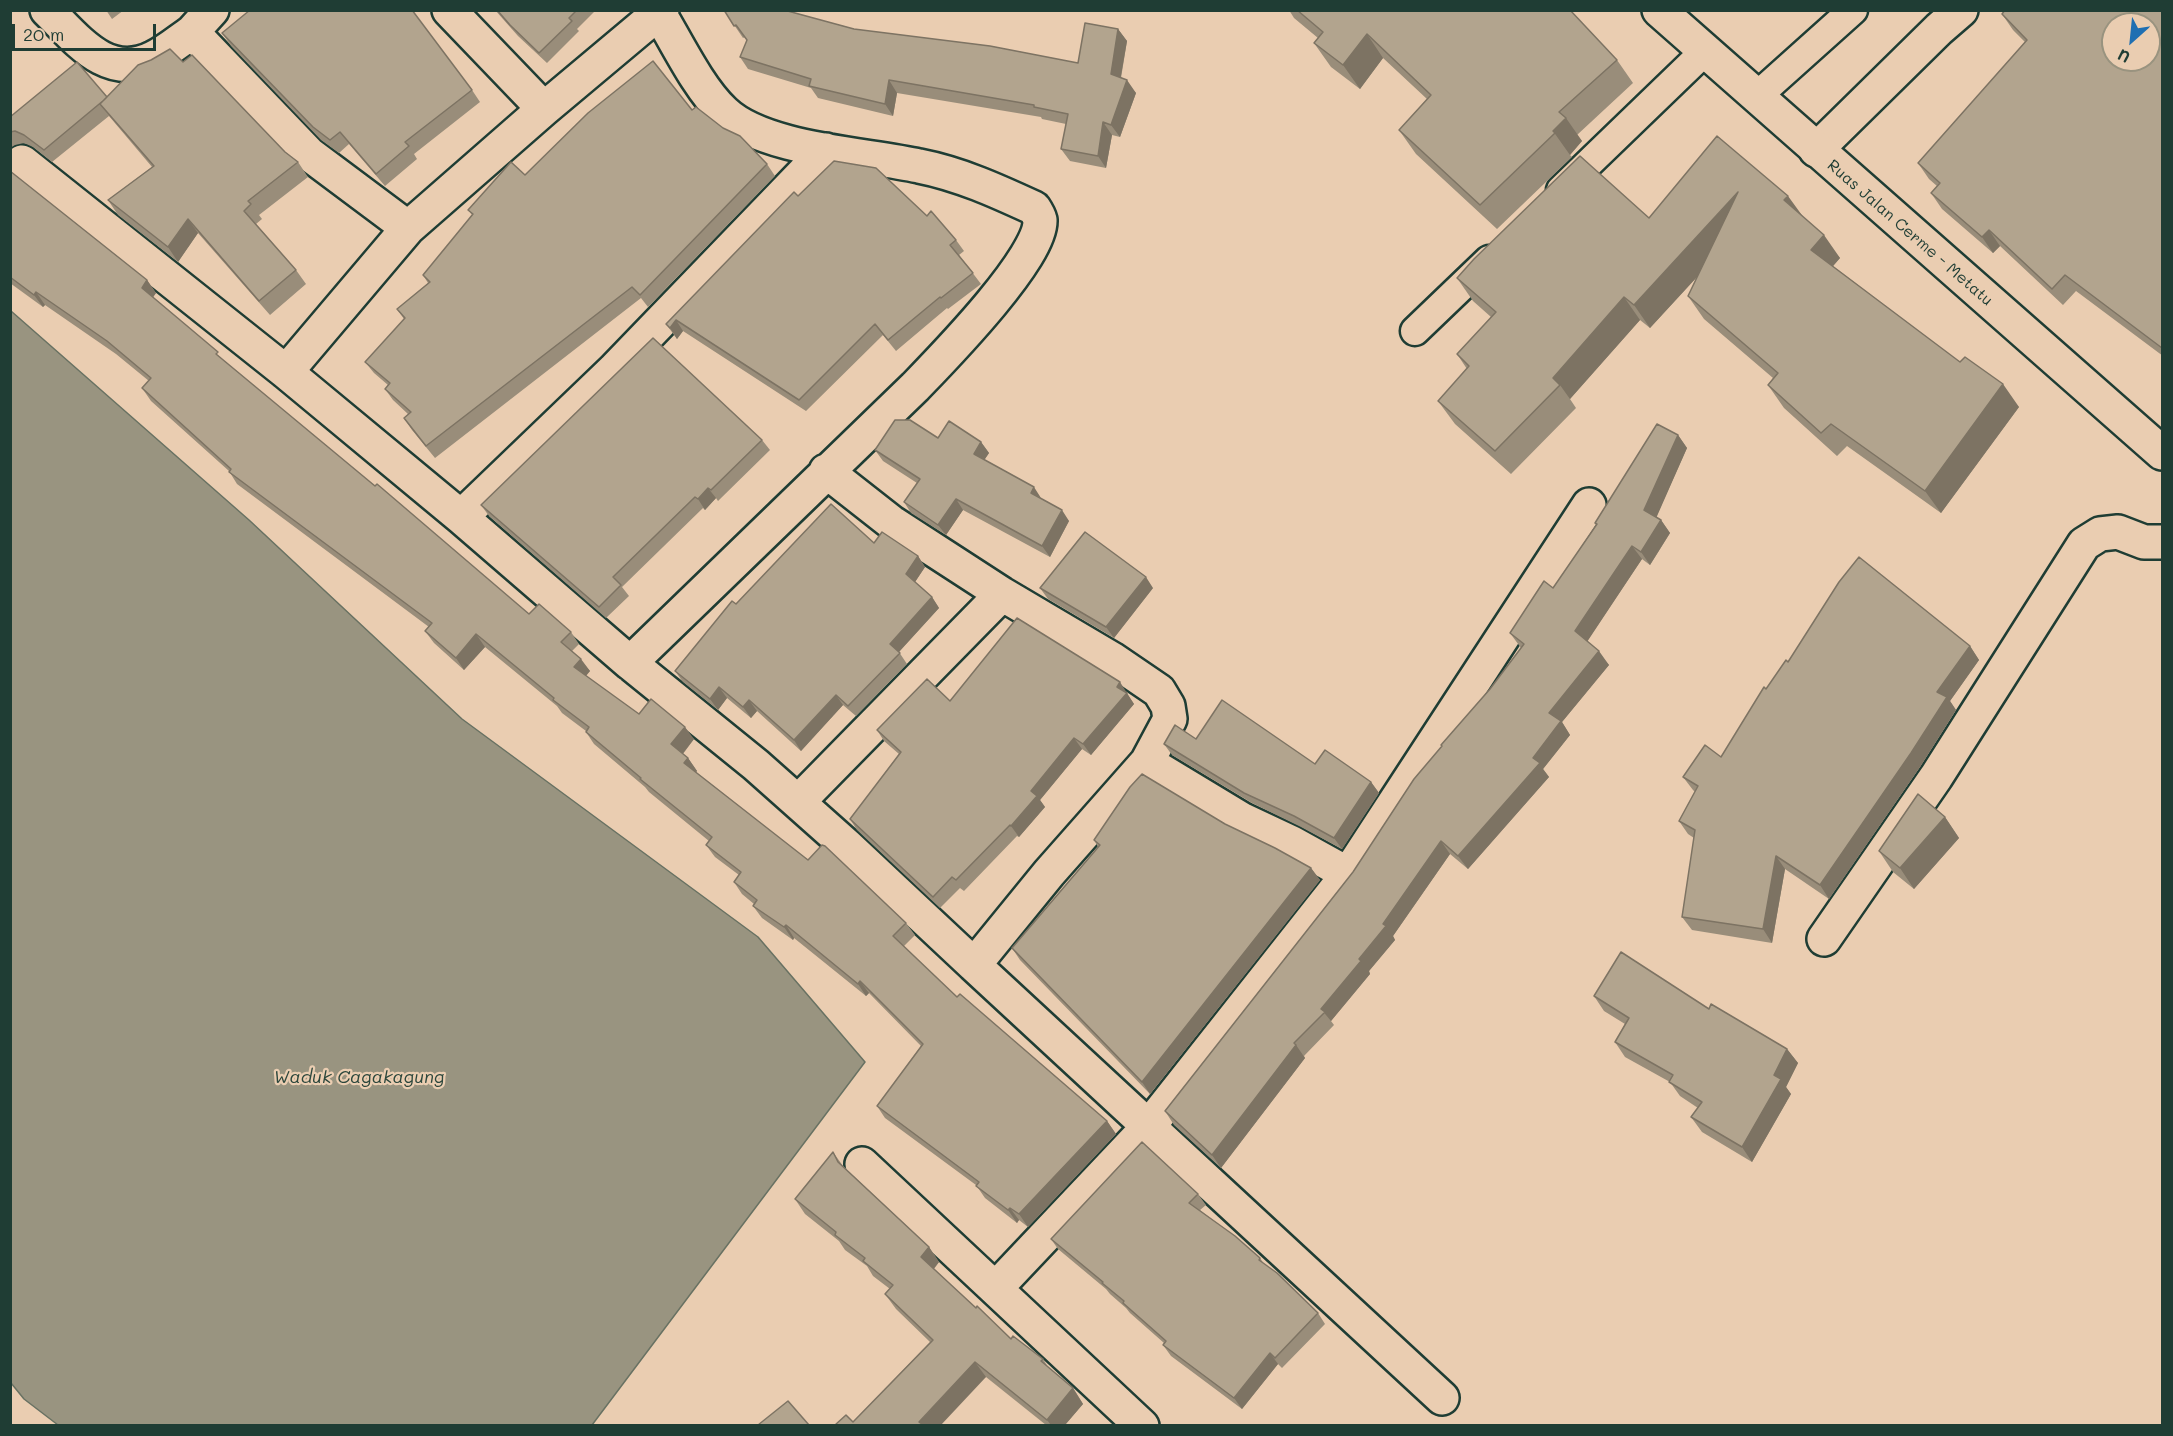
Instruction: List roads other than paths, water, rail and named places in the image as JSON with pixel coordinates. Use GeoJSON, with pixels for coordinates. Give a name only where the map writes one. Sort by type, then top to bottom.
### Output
{"type":"FeatureCollection","features":[{"type":"Feature","properties":{"kind":"street"},"geometry":{"type":"LineString","coordinates":[[47,10],[92,54],[123,66],[152,59],[202,21],[309,154],[408,228]]}},
{"type":"Feature","properties":{"kind":"street"},"geometry":{"type":"LineString","coordinates":[[449,10],[544,109]]}},
{"type":"Feature","properties":{"kind":"street","name":"Ruas Jalan Cerme - Metatu"},"geometry":{"type":"LineString","coordinates":[[1659,10],[1704,52],[2163,453]]}},
{"type":"Feature","properties":{"kind":"street"},"geometry":{"type":"LineString","coordinates":[[1816,150],[1961,10]]}},
{"type":"Feature","properties":{"kind":"street"},"geometry":{"type":"LineString","coordinates":[[286,372],[408,228],[544,109],[661,12],[702,85],[723,112],[743,126],[763,136],[826,150],[920,166],[975,181],[1034,208],[1040,219],[1038,233],[1016,274],[959,342],[630,663]]}},
{"type":"Feature","properties":{"kind":"street"},"geometry":{"type":"LineString","coordinates":[[461,518],[614,370],[826,150]]}},
{"type":"Feature","properties":{"kind":"street"},"geometry":{"type":"LineString","coordinates":[[22,162],[286,372],[630,663],[756,765],[846,845],[1442,1398]]}},
{"type":"Feature","properties":{"kind":"street"},"geometry":{"type":"LineString","coordinates":[[826,471],[891,522],[1002,594],[1112,659],[1160,691],[1168,706],[1170,719],[1147,762],[1049,873],[974,965]]}},
{"type":"Feature","properties":{"kind":"street"},"geometry":{"type":"LineString","coordinates":[[996,1288],[1149,1126],[1348,874],[1589,505]]}},
{"type":"Feature","properties":{"kind":"street"},"geometry":{"type":"LineString","coordinates":[[1824,939],[1936,777],[2084,544],[2100,534],[2118,532],[2144,542],[2163,542]]}},
{"type":"Feature","properties":{"kind":"street"},"geometry":{"type":"LineString","coordinates":[[798,802],[1002,594]]}},
{"type":"Feature","properties":{"kind":"street"},"geometry":{"type":"LineString","coordinates":[[1147,762],[1243,820],[1292,843],[1348,874]]}},
{"type":"Feature","properties":{"kind":"street"},"geometry":{"type":"LineString","coordinates":[[862,1164],[1142,1425]]}},
{"type":"Feature","properties":{"kind":"lane"},"geometry":{"type":"LineString","coordinates":[[1756,97],[1853,10]]}},
{"type":"Feature","properties":{"kind":"lane"},"geometry":{"type":"LineString","coordinates":[[1542,208],[1704,52]]}},
{"type":"Feature","properties":{"kind":"lane"},"geometry":{"type":"LineString","coordinates":[[1415,331],[1508,241]]}},
{"type":"Feature","properties":{"kind":"water","name":"Waduk Cagakagung"},"geometry":{"type":"Polygon","coordinates":[[[11,311],[249,520],[462,719],[758,937],[865,1062],[592,1425],[58,1425],[24,1399],[11,1383],[11,311]]]}}]}
